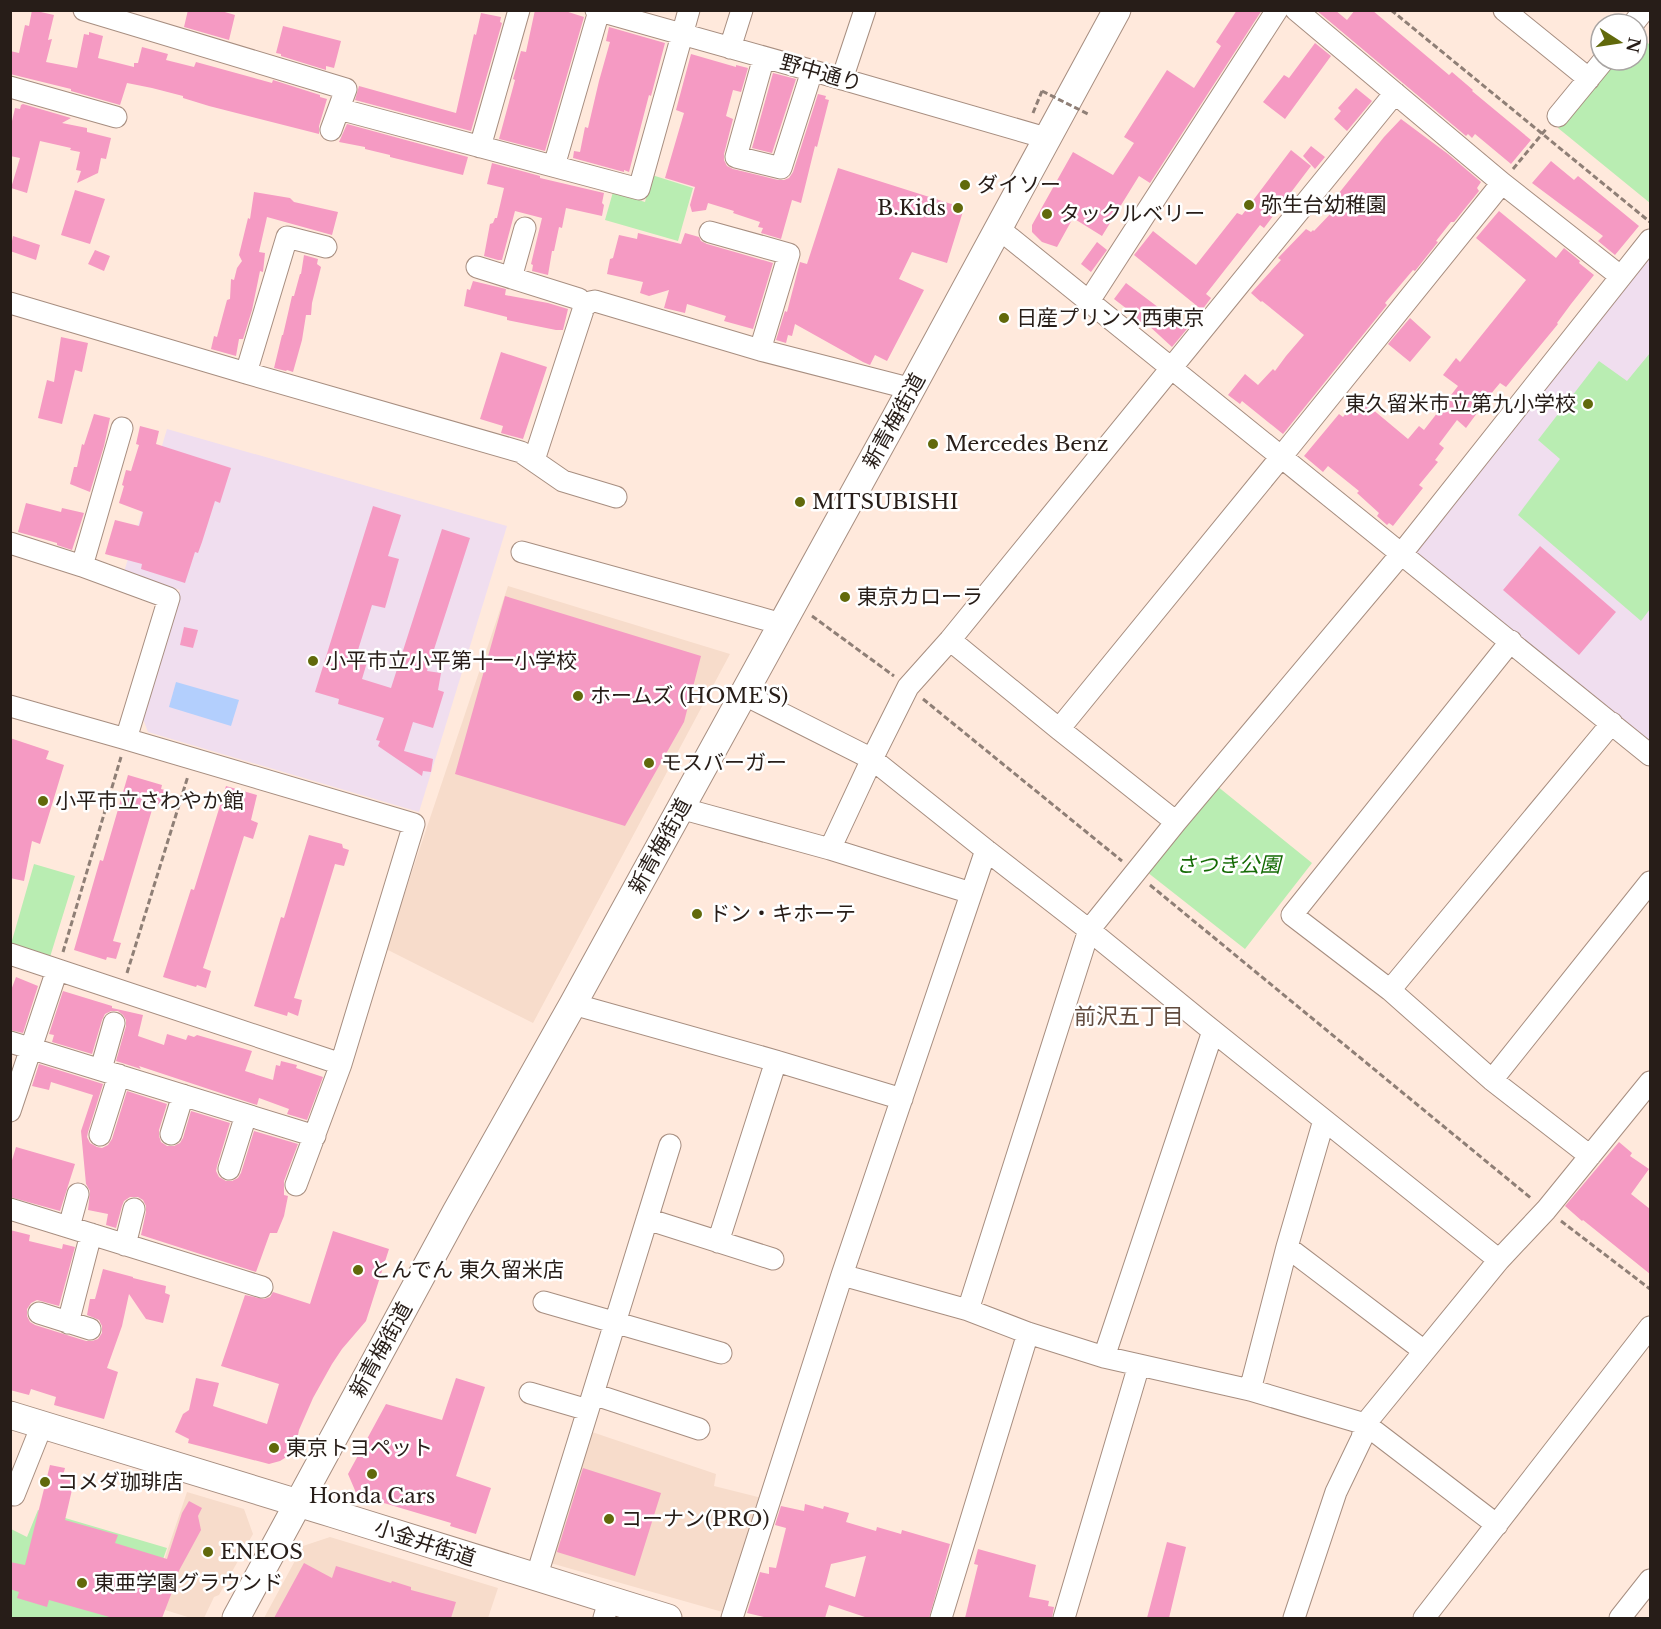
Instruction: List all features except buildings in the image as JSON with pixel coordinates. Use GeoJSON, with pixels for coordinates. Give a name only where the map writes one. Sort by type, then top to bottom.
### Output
{"type":"FeatureCollection","features":[{"type":"Feature","properties":{"kind":"main road","name":"新青梅街道"},"geometry":{"type":"LineString","coordinates":[[236,1618],[456,1212],[912,389],[1117,10]]}},
{"type":"Feature","properties":{"kind":"main road","name":"小金井街道"},"geometry":{"type":"LineString","coordinates":[[10,1415],[536,1578],[606,1610],[668,1618]]}},
{"type":"Feature","properties":{"kind":"street"},"geometry":{"type":"LineString","coordinates":[[84,10],[346,89],[332,130]]}},
{"type":"Feature","properties":{"kind":"street"},"geometry":{"type":"LineString","coordinates":[[480,147],[519,10]]}},
{"type":"Feature","properties":{"kind":"street"},"geometry":{"type":"LineString","coordinates":[[339,109],[639,189],[689,10]]}},
{"type":"Feature","properties":{"kind":"street"},"geometry":{"type":"LineString","coordinates":[[730,48],[742,10]]}},
{"type":"Feature","properties":{"kind":"street"},"geometry":{"type":"LineString","coordinates":[[842,79],[865,10]]}},
{"type":"Feature","properties":{"kind":"street"},"geometry":{"type":"LineString","coordinates":[[1089,301],[1276,10]]}},
{"type":"Feature","properties":{"kind":"street"},"geometry":{"type":"LineString","coordinates":[[1296,10],[1502,183],[1620,276]]}},
{"type":"Feature","properties":{"kind":"street"},"geometry":{"type":"LineString","coordinates":[[1504,10],[1589,79]]}},
{"type":"Feature","properties":{"kind":"street"},"geometry":{"type":"LineString","coordinates":[[554,166],[607,12]]}},
{"type":"Feature","properties":{"kind":"street","name":"野中通り"},"geometry":{"type":"LineString","coordinates":[[607,12],[1046,138]]}},
{"type":"Feature","properties":{"kind":"street"},"geometry":{"type":"LineString","coordinates":[[764,57],[736,157],[780,168],[813,71]]}},
{"type":"Feature","properties":{"kind":"street"},"geometry":{"type":"LineString","coordinates":[[1558,116],[1595,72]]}},
{"type":"Feature","properties":{"kind":"street"},"geometry":{"type":"LineString","coordinates":[[10,87],[116,117]]}},
{"type":"Feature","properties":{"kind":"street"},"geometry":{"type":"LineString","coordinates":[[830,849],[908,687],[950,640],[1395,93]]}},
{"type":"Feature","properties":{"kind":"street"},"geometry":{"type":"LineString","coordinates":[[1059,729],[1502,183]]}},
{"type":"Feature","properties":{"kind":"street"},"geometry":{"type":"LineString","coordinates":[[511,278],[525,228]]}},
{"type":"Feature","properties":{"kind":"street"},"geometry":{"type":"LineString","coordinates":[[998,228],[1650,755]]}},
{"type":"Feature","properties":{"kind":"street"},"geometry":{"type":"LineString","coordinates":[[710,232],[789,254],[760,350]]}},
{"type":"Feature","properties":{"kind":"street"},"geometry":{"type":"LineString","coordinates":[[246,373],[286,237],[326,247]]}},
{"type":"Feature","properties":{"kind":"street"},"geometry":{"type":"LineString","coordinates":[[968,1310],[1089,930],[1176,822],[1402,553],[1650,240]]}},
{"type":"Feature","properties":{"kind":"street"},"geometry":{"type":"LineString","coordinates":[[477,267],[579,299],[584,307]]}},
{"type":"Feature","properties":{"kind":"street"},"geometry":{"type":"LineString","coordinates":[[534,460],[584,307],[595,301],[760,350],[912,389]]}},
{"type":"Feature","properties":{"kind":"street"},"geometry":{"type":"LineString","coordinates":[[10,303],[521,452],[563,481],[616,497]]}},
{"type":"Feature","properties":{"kind":"street"},"geometry":{"type":"LineString","coordinates":[[82,566],[122,428]]}},
{"type":"Feature","properties":{"kind":"street"},"geometry":{"type":"LineString","coordinates":[[10,543],[82,566],[169,598],[126,739]]}},
{"type":"Feature","properties":{"kind":"street"},"geometry":{"type":"LineString","coordinates":[[522,552],[782,624]]}},
{"type":"Feature","properties":{"kind":"street"},"geometry":{"type":"LineString","coordinates":[[950,640],[1176,822]]}},
{"type":"Feature","properties":{"kind":"street"},"geometry":{"type":"LineString","coordinates":[[1511,641],[1292,915],[1390,990],[1492,1080],[1590,1156]]}},
{"type":"Feature","properties":{"kind":"street"},"geometry":{"type":"LineString","coordinates":[[743,694],[872,759],[1089,930],[1499,1260]]}},
{"type":"Feature","properties":{"kind":"street"},"geometry":{"type":"LineString","coordinates":[[10,706],[414,824],[341,1064],[296,1185]]}},
{"type":"Feature","properties":{"kind":"street"},"geometry":{"type":"LineString","coordinates":[[1390,990],[1612,723]]}},
{"type":"Feature","properties":{"kind":"street"},"geometry":{"type":"LineString","coordinates":[[680,808],[830,849],[971,893]]}},
{"type":"Feature","properties":{"kind":"street"},"geometry":{"type":"LineString","coordinates":[[732,1618],[842,1275],[986,850]]}},
{"type":"Feature","properties":{"kind":"street"},"geometry":{"type":"LineString","coordinates":[[1492,1080],[1650,882]]}},
{"type":"Feature","properties":{"kind":"street"},"geometry":{"type":"LineString","coordinates":[[10,954],[341,1064]]}},
{"type":"Feature","properties":{"kind":"street"},"geometry":{"type":"LineString","coordinates":[[10,1111],[21,1045],[57,970]]}},
{"type":"Feature","properties":{"kind":"street"},"geometry":{"type":"LineString","coordinates":[[573,1004],[902,1099]]}},
{"type":"Feature","properties":{"kind":"street"},"geometry":{"type":"LineString","coordinates":[[100,1136],[110,1072],[114,1023]]}},
{"type":"Feature","properties":{"kind":"street"},"geometry":{"type":"LineString","coordinates":[[1104,1357],[1213,1031]]}},
{"type":"Feature","properties":{"kind":"street"},"geometry":{"type":"LineString","coordinates":[[21,1045],[315,1136]]}},
{"type":"Feature","properties":{"kind":"street"},"geometry":{"type":"LineString","coordinates":[[718,1242],[776,1061]]}},
{"type":"Feature","properties":{"kind":"street"},"geometry":{"type":"LineString","coordinates":[[1293,1618],[1336,1492],[1362,1438],[1365,1424],[1499,1260],[1546,1210],[1650,1082]]}},
{"type":"Feature","properties":{"kind":"street"},"geometry":{"type":"LineString","coordinates":[[171,1134],[183,1095]]}},
{"type":"Feature","properties":{"kind":"street"},"geometry":{"type":"LineString","coordinates":[[229,1169],[246,1114]]}},
{"type":"Feature","properties":{"kind":"street"},"geometry":{"type":"LineString","coordinates":[[1251,1390],[1287,1247],[1324,1120]]}},
{"type":"Feature","properties":{"kind":"street"},"geometry":{"type":"LineString","coordinates":[[536,1578],[670,1145]]}},
{"type":"Feature","properties":{"kind":"street"},"geometry":{"type":"LineString","coordinates":[[69,1227],[78,1194]]}},
{"type":"Feature","properties":{"kind":"street"},"geometry":{"type":"LineString","coordinates":[[10,1209],[262,1287]]}},
{"type":"Feature","properties":{"kind":"street"},"geometry":{"type":"LineString","coordinates":[[125,1245],[134,1209]]}},
{"type":"Feature","properties":{"kind":"street"},"geometry":{"type":"LineString","coordinates":[[647,1219],[773,1259]]}},
{"type":"Feature","properties":{"kind":"street"},"geometry":{"type":"LineString","coordinates":[[68,1323],[91,1234]]}},
{"type":"Feature","properties":{"kind":"street"},"geometry":{"type":"LineString","coordinates":[[1287,1247],[1425,1351]]}},
{"type":"Feature","properties":{"kind":"street"},"geometry":{"type":"LineString","coordinates":[[842,1275],[968,1310],[1028,1333],[1104,1357],[1251,1390],[1365,1424],[1497,1525]]}},
{"type":"Feature","properties":{"kind":"street"},"geometry":{"type":"LineString","coordinates":[[544,1302],[721,1353]]}},
{"type":"Feature","properties":{"kind":"street"},"geometry":{"type":"LineString","coordinates":[[39,1313],[90,1329]]}},
{"type":"Feature","properties":{"kind":"street"},"geometry":{"type":"LineString","coordinates":[[1424,1618],[1650,1327]]}},
{"type":"Feature","properties":{"kind":"street"},"geometry":{"type":"LineString","coordinates":[[941,1618],[1028,1333]]}},
{"type":"Feature","properties":{"kind":"street"},"geometry":{"type":"LineString","coordinates":[[1064,1618],[1139,1365]]}},
{"type":"Feature","properties":{"kind":"street"},"geometry":{"type":"LineString","coordinates":[[530,1393],[591,1402],[699,1429]]}},
{"type":"Feature","properties":{"kind":"street"},"geometry":{"type":"LineString","coordinates":[[14,1495],[42,1425]]}},
{"type":"Feature","properties":{"kind":"street"},"geometry":{"type":"LineString","coordinates":[[1620,1618],[1650,1580]]}},
{"type":"Feature","properties":{"kind":"path"},"geometry":{"type":"LineString","coordinates":[[1391,10],[1650,222]]}},
{"type":"Feature","properties":{"kind":"path"},"geometry":{"type":"LineString","coordinates":[[1034,113],[1042,91],[1088,114]]}},
{"type":"Feature","properties":{"kind":"path"},"geometry":{"type":"LineString","coordinates":[[1502,183],[1543,133]]}},
{"type":"Feature","properties":{"kind":"path"},"geometry":{"type":"LineString","coordinates":[[810,615],[908,687],[1546,1210],[1650,1289]]}},
{"type":"Feature","properties":{"kind":"path"},"geometry":{"type":"LineString","coordinates":[[57,970],[126,739]]}},
{"type":"Feature","properties":{"kind":"path"},"geometry":{"type":"LineString","coordinates":[[121,992],[194,759]]}},
{"type":"Feature","properties":{"kind":"shaded area","name":"東久留米市立第九小学校"},"geometry":{"type":"Polygon","coordinates":[[[1650,255],[1650,755],[1402,553],[1650,255]]]}},
{"type":"Feature","properties":{"kind":"shaded area","name":"小平市立小平第十一小学校"},"geometry":{"type":"Polygon","coordinates":[[[167,429],[507,526],[419,812],[148,732],[143,719],[180,590],[124,572],[167,429]]]}},
{"type":"Feature","properties":{"kind":"shaded area"},"geometry":{"type":"Polygon","coordinates":[[[508,586],[730,654],[533,1023],[386,949],[508,586]]]}},
{"type":"Feature","properties":{"kind":"shaded area"},"geometry":{"type":"Polygon","coordinates":[[[592,1432],[716,1474],[714,1486],[762,1498],[726,1613],[547,1562],[592,1432]]]}},
{"type":"Feature","properties":{"kind":"shaded area"},"geometry":{"type":"Polygon","coordinates":[[[187,1492],[244,1509],[253,1534],[219,1595],[214,1597],[204,1618],[191,1618],[149,1605],[187,1492]]]}},
{"type":"Feature","properties":{"kind":"shaded area"},"geometry":{"type":"Polygon","coordinates":[[[330,1537],[498,1588],[488,1618],[264,1618],[303,1546],[330,1537]]]}},
{"type":"Feature","properties":{"kind":"green space"},"geometry":{"type":"Polygon","coordinates":[[[1650,45],[1650,203],[1558,128],[1605,72],[1649,72],[1650,45]]]}},
{"type":"Feature","properties":{"kind":"green space"},"geometry":{"type":"Polygon","coordinates":[[[652,175],[693,188],[678,241],[605,220],[613,192],[645,202],[652,175]]]}},
{"type":"Feature","properties":{"kind":"green space"},"geometry":{"type":"Polygon","coordinates":[[[1650,353],[1650,609],[1641,621],[1518,515],[1560,459],[1538,440],[1599,361],[1627,381],[1650,353]]]}},
{"type":"Feature","properties":{"kind":"green space","name":"さつき公園"},"geometry":{"type":"Polygon","coordinates":[[[1217,786],[1312,863],[1245,949],[1147,872],[1217,786]]]}},
{"type":"Feature","properties":{"kind":"green space"},"geometry":{"type":"Polygon","coordinates":[[[34,864],[75,876],[50,957],[11,944],[34,864]]]}},
{"type":"Feature","properties":{"kind":"green space","name":"東亜学園グラウンド"},"geometry":{"type":"Polygon","coordinates":[[[38,1510],[167,1548],[142,1618],[11,1618],[11,1529],[27,1537],[38,1510]]]}},
{"type":"Feature","properties":{"kind":"water"},"geometry":{"type":"Polygon","coordinates":[[[176,682],[239,700],[231,726],[169,707],[176,682]]]}},
{"type":"Feature","properties":{"kind":"place","name":"ダイソー"},"geometry":{"type":"Point","coordinates":[965,185]}},
{"type":"Feature","properties":{"kind":"place","name":"弥生台幼稚園"},"geometry":{"type":"Point","coordinates":[1249,205]}},
{"type":"Feature","properties":{"kind":"place","name":"B.Kids"},"geometry":{"type":"Point","coordinates":[958,208]}},
{"type":"Feature","properties":{"kind":"place","name":"タックルベリー"},"geometry":{"type":"Point","coordinates":[1047,214]}},
{"type":"Feature","properties":{"kind":"place","name":"日産プリンス西東京"},"geometry":{"type":"Point","coordinates":[1004,318]}},
{"type":"Feature","properties":{"kind":"place","name":"東久留米市立第九小学校"},"geometry":{"type":"Point","coordinates":[1588,404]}},
{"type":"Feature","properties":{"kind":"place","name":"Mercedes Benz"},"geometry":{"type":"Point","coordinates":[933,444]}},
{"type":"Feature","properties":{"kind":"place","name":"MITSUBISHI"},"geometry":{"type":"Point","coordinates":[800,502]}},
{"type":"Feature","properties":{"kind":"place","name":"東京カローラ"},"geometry":{"type":"Point","coordinates":[845,597]}},
{"type":"Feature","properties":{"kind":"place","name":"小平市立小平第十一小学校"},"geometry":{"type":"Point","coordinates":[313,661]}},
{"type":"Feature","properties":{"kind":"place","name":"ホームズ (HOME'S)"},"geometry":{"type":"Point","coordinates":[578,696]}},
{"type":"Feature","properties":{"kind":"place","name":"モスバーガー"},"geometry":{"type":"Point","coordinates":[649,763]}},
{"type":"Feature","properties":{"kind":"place","name":"小平市立さわやか館"},"geometry":{"type":"Point","coordinates":[43,801]}},
{"type":"Feature","properties":{"kind":"place","name":"ドン・キホーテ"},"geometry":{"type":"Point","coordinates":[697,914]}},
{"type":"Feature","properties":{"kind":"place","name":"とんでん 東久留米店"},"geometry":{"type":"Point","coordinates":[358,1270]}},
{"type":"Feature","properties":{"kind":"place","name":"東京トヨペット"},"geometry":{"type":"Point","coordinates":[274,1448]}},
{"type":"Feature","properties":{"kind":"place","name":"Honda Cars"},"geometry":{"type":"Point","coordinates":[372,1474]}},
{"type":"Feature","properties":{"kind":"place","name":"コメダ珈琲店"},"geometry":{"type":"Point","coordinates":[45,1482]}},
{"type":"Feature","properties":{"kind":"place","name":"コーナン(PRO)"},"geometry":{"type":"Point","coordinates":[609,1519]}},
{"type":"Feature","properties":{"kind":"place","name":"ENEOS"},"geometry":{"type":"Point","coordinates":[208,1552]}},
{"type":"Feature","properties":{"kind":"place","name":"東亜学園グラウンド"},"geometry":{"type":"Point","coordinates":[82,1583]}},
{"type":"Feature","properties":{"kind":"district","name":"前沢五丁目"},"geometry":{"type":"Point","coordinates":[1129,1016]}}]}
